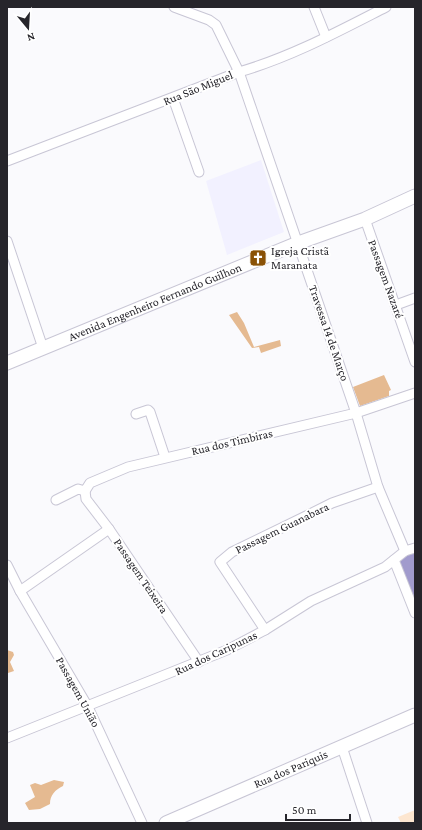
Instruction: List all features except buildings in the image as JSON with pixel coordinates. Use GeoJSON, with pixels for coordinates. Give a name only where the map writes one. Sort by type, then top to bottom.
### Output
{"type":"FeatureCollection","features":[{"type":"Feature","properties":{"kind":"main road","name":"Avenida Engenheiro Fernando Guilhon"},"geometry":{"type":"LineString","coordinates":[[7,363],[298,242],[365,219],[415,196]]}},
{"type":"Feature","properties":{"kind":"main road","name":"Rua dos Pariquis"},"geometry":{"type":"LineString","coordinates":[[166,823],[415,715]]}},
{"type":"Feature","properties":{"kind":"street","name":"Travessa 14 de Março"},"geometry":{"type":"LineString","coordinates":[[174,7],[209,20],[216,25],[239,72],[356,412],[378,487],[405,551]]}},
{"type":"Feature","properties":{"kind":"street"},"geometry":{"type":"LineString","coordinates":[[314,7],[326,37]]}},
{"type":"Feature","properties":{"kind":"street","name":"Rua São Miguel"},"geometry":{"type":"LineString","coordinates":[[7,160],[258,66],[326,37],[386,7]]}},
{"type":"Feature","properties":{"kind":"street"},"geometry":{"type":"LineString","coordinates":[[173,98],[198,172]]}},
{"type":"Feature","properties":{"kind":"street","name":"Passagem Nazaré"},"geometry":{"type":"LineString","coordinates":[[365,219],[415,362]]}},
{"type":"Feature","properties":{"kind":"street"},"geometry":{"type":"LineString","coordinates":[[7,241],[43,348]]}},
{"type":"Feature","properties":{"kind":"street"},"geometry":{"type":"LineString","coordinates":[[396,305],[415,298]]}},
{"type":"Feature","properties":{"kind":"street","name":"Rua dos Timbiras"},"geometry":{"type":"LineString","coordinates":[[56,500],[78,489],[85,491],[90,483],[128,467],[164,457],[269,434],[356,412],[415,393]]}},
{"type":"Feature","properties":{"kind":"street"},"geometry":{"type":"LineString","coordinates":[[136,414],[148,410],[150,412],[164,457]]}},
{"type":"Feature","properties":{"kind":"street","name":"Passagem Guanabara"},"geometry":{"type":"LineString","coordinates":[[265,630],[220,562],[232,552],[332,503],[378,487]]}},
{"type":"Feature","properties":{"kind":"street","name":"Passagem Teixeira"},"geometry":{"type":"LineString","coordinates":[[85,491],[86,499],[109,529],[199,662]]}},
{"type":"Feature","properties":{"kind":"street"},"geometry":{"type":"LineString","coordinates":[[20,590],[109,529]]}},
{"type":"Feature","properties":{"kind":"street","name":"Rua dos Caripunas"},"geometry":{"type":"LineString","coordinates":[[7,738],[88,707],[227,650],[265,630],[311,601],[379,570],[405,551],[415,548]]}},
{"type":"Feature","properties":{"kind":"street"},"geometry":{"type":"LineString","coordinates":[[394,560],[415,613]]}},
{"type":"Feature","properties":{"kind":"street","name":"Passagem União"},"geometry":{"type":"LineString","coordinates":[[7,565],[88,707],[142,823]]}},
{"type":"Feature","properties":{"kind":"street"},"geometry":{"type":"LineString","coordinates":[[342,747],[368,823]]}},
{"type":"Feature","properties":{"kind":"shaded area"},"geometry":{"type":"Polygon","coordinates":[[[261,160],[284,232],[227,255],[206,181],[261,160]]]}},
{"type":"Feature","properties":{"kind":"shaded area"},"geometry":{"type":"Polygon","coordinates":[[[237,312],[244,323],[254,347],[280,340],[281,346],[261,353],[259,347],[252,348],[229,315],[237,312]]]}},
{"type":"Feature","properties":{"kind":"shaded area"},"geometry":{"type":"Polygon","coordinates":[[[384,375],[391,390],[389,391],[389,396],[360,406],[353,387],[384,375]]]}},
{"type":"Feature","properties":{"kind":"shaded area"},"geometry":{"type":"Polygon","coordinates":[[[415,552],[415,599],[399,562],[401,558],[415,552]]]}},
{"type":"Feature","properties":{"kind":"shaded area"},"geometry":{"type":"Polygon","coordinates":[[[7,650],[13,652],[14,655],[10,662],[14,671],[8,673],[7,650]]]}},
{"type":"Feature","properties":{"kind":"shaded area"},"geometry":{"type":"Polygon","coordinates":[[[54,780],[64,782],[63,786],[52,795],[50,804],[40,809],[29,810],[25,803],[35,797],[30,785],[35,783],[41,785],[54,780]]]}},
{"type":"Feature","properties":{"kind":"shaded area"},"geometry":{"type":"Polygon","coordinates":[[[415,810],[415,823],[401,823],[398,817],[415,810]]]}},
{"type":"Feature","properties":{"kind":"place","name":"Igreja Cristã Maranata"},"geometry":{"type":"Point","coordinates":[258,258]}}]}
